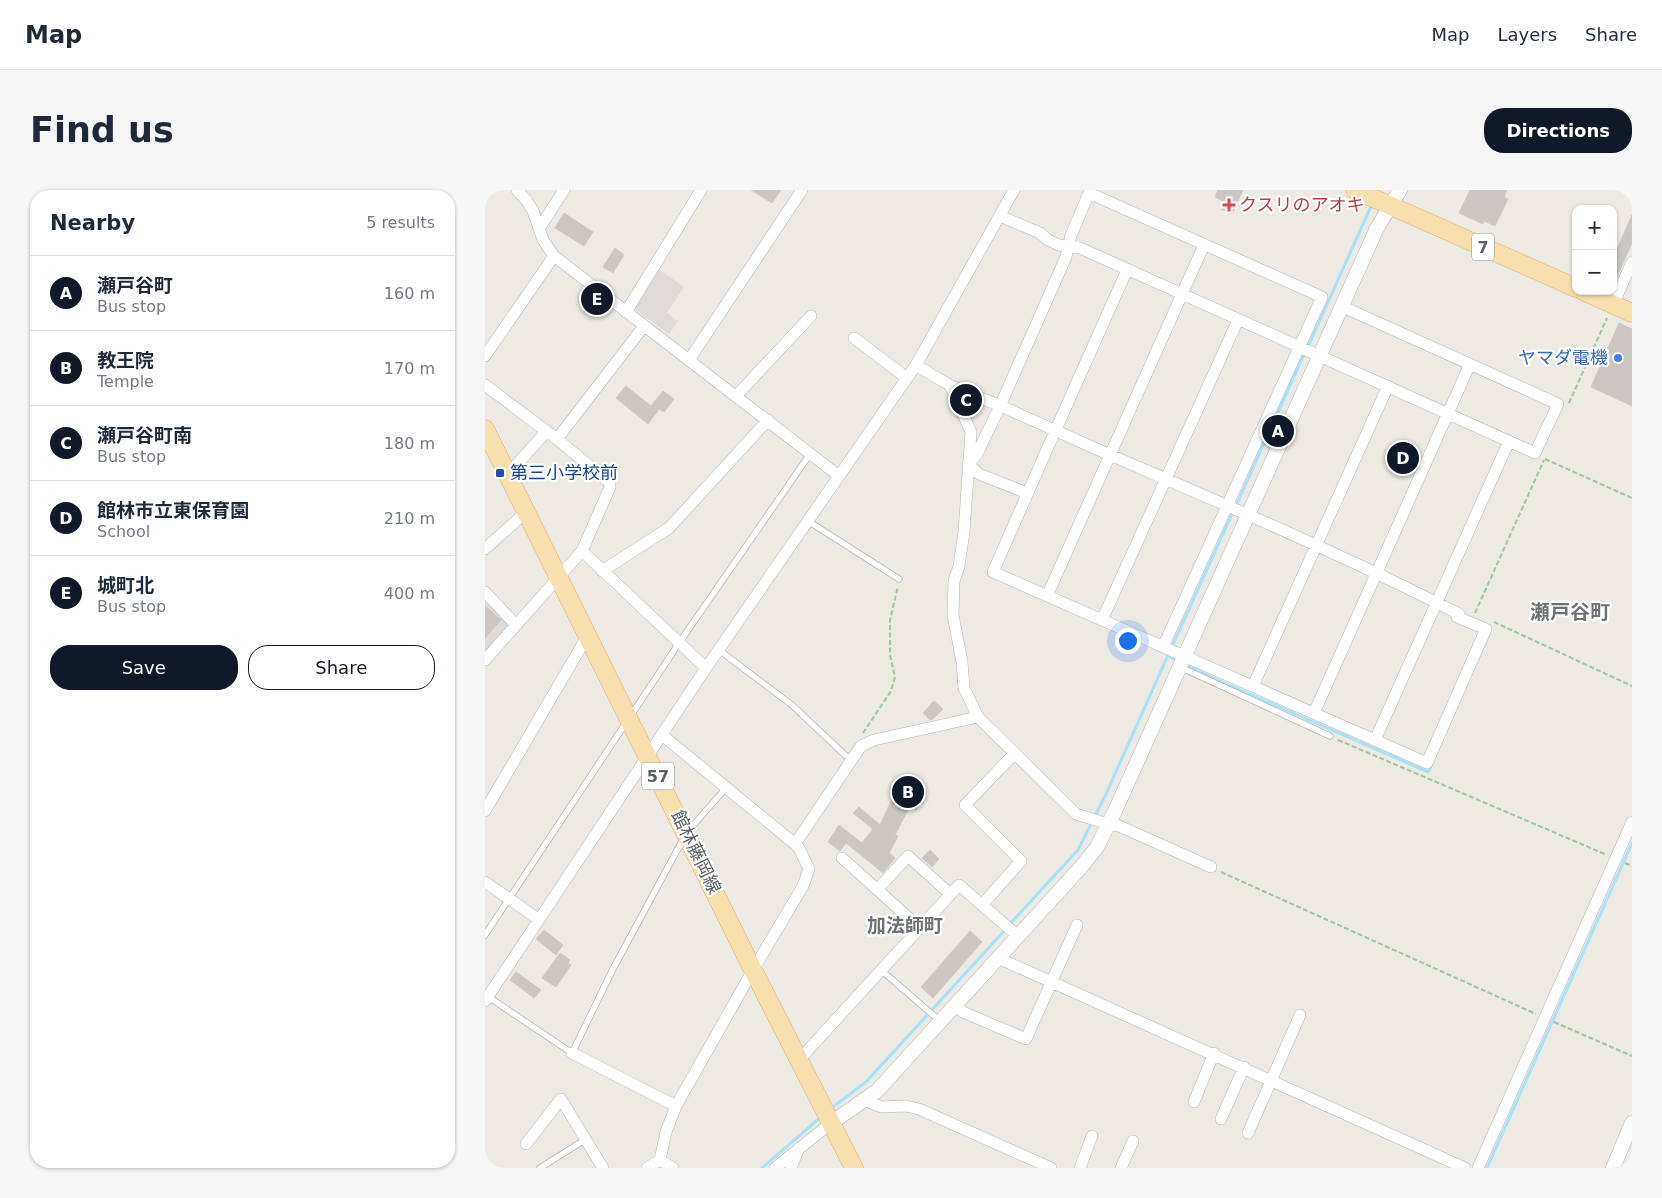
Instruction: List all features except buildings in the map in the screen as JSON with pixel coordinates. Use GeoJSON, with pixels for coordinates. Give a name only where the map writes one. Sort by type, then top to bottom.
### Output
{"type":"FeatureCollection","features":[{"type":"Feature","properties":{"kind":"main road","name":"7"},"geometry":{"type":"LineString","coordinates":[[1355,190],[1572,286]]}},
{"type":"Feature","properties":{"kind":"main road"},"geometry":{"type":"LineString","coordinates":[[1592,295],[1632,313]]}},
{"type":"Feature","properties":{"kind":"main road","name":"館林藤岡線"},"geometry":{"type":"LineString","coordinates":[[485,429],[629,720],[687,832],[753,970],[854,1168]]}},
{"type":"Feature","properties":{"kind":"street"},"geometry":{"type":"LineString","coordinates":[[517,190],[533,211],[543,240],[554,256],[839,476]]}},
{"type":"Feature","properties":{"kind":"street"},"geometry":{"type":"LineString","coordinates":[[539,229],[564,190]]}},
{"type":"Feature","properties":{"kind":"street"},"geometry":{"type":"LineString","coordinates":[[626,312],[701,190]]}},
{"type":"Feature","properties":{"kind":"street"},"geometry":{"type":"LineString","coordinates":[[689,360],[802,190]]}},
{"type":"Feature","properties":{"kind":"street"},"geometry":{"type":"LineString","coordinates":[[486,998],[706,668],[916,365],[1014,190]]}},
{"type":"Feature","properties":{"kind":"street"},"geometry":{"type":"LineString","coordinates":[[775,1168],[831,1123],[877,1091],[1082,866],[1097,847],[1341,306],[1377,228],[1400,190]]}},
{"type":"Feature","properties":{"kind":"street"},"geometry":{"type":"LineString","coordinates":[[969,464],[977,454],[1000,406],[1067,256],[1068,246],[1089,193],[1322,297],[1163,647]]}},
{"type":"Feature","properties":{"kind":"street"},"geometry":{"type":"LineString","coordinates":[[1000,216],[1040,233],[1048,240],[1059,245],[1080,248],[1535,453],[1558,404],[1341,306]]}},
{"type":"Feature","properties":{"kind":"street"},"geometry":{"type":"LineString","coordinates":[[1047,596],[1204,245]]}},
{"type":"Feature","properties":{"kind":"street"},"geometry":{"type":"LineString","coordinates":[[485,356],[554,256]]}},
{"type":"Feature","properties":{"kind":"street"},"geometry":{"type":"LineString","coordinates":[[1613,304],[1632,262]]}},
{"type":"Feature","properties":{"kind":"street"},"geometry":{"type":"LineString","coordinates":[[916,365],[950,385],[1000,406],[1056,431],[1110,455],[1248,515],[1437,602],[1459,614],[1457,618],[1487,629],[1427,763],[1253,686],[1182,662],[1163,647],[993,572],[1027,492],[1056,431],[1127,270]]}},
{"type":"Feature","properties":{"kind":"street"},"geometry":{"type":"LineString","coordinates":[[736,396],[811,316]]}},
{"type":"Feature","properties":{"kind":"street"},"geometry":{"type":"LineString","coordinates":[[1102,620],[1238,320]]}},
{"type":"Feature","properties":{"kind":"street"},"geometry":{"type":"LineString","coordinates":[[557,439],[643,326]]}},
{"type":"Feature","properties":{"kind":"street"},"geometry":{"type":"LineString","coordinates":[[854,338],[907,378]]}},
{"type":"Feature","properties":{"kind":"street"},"geometry":{"type":"LineString","coordinates":[[1314,713],[1470,364]]}},
{"type":"Feature","properties":{"kind":"street"},"geometry":{"type":"LineString","coordinates":[[485,385],[557,439],[609,482],[610,487],[582,551],[485,660]]}},
{"type":"Feature","properties":{"kind":"street"},"geometry":{"type":"LineString","coordinates":[[950,385],[971,432],[964,532],[959,566],[954,581],[953,615],[962,662],[964,688],[978,717],[1076,814],[1119,826],[1211,867]]}},
{"type":"Feature","properties":{"kind":"street"},"geometry":{"type":"LineString","coordinates":[[1253,686],[1388,386]]}},
{"type":"Feature","properties":{"kind":"street"},"geometry":{"type":"LineString","coordinates":[[603,571],[669,528],[768,420]]}},
{"type":"Feature","properties":{"kind":"street"},"geometry":{"type":"LineString","coordinates":[[507,474],[547,431]]}},
{"type":"Feature","properties":{"kind":"street"},"geometry":{"type":"LineString","coordinates":[[1375,740],[1509,441]]}},
{"type":"Feature","properties":{"kind":"street"},"geometry":{"type":"LineString","coordinates":[[969,464],[979,474],[1027,492]]}},
{"type":"Feature","properties":{"kind":"street"},"geometry":{"type":"LineString","coordinates":[[485,549],[526,512]]}},
{"type":"Feature","properties":{"kind":"street"},"geometry":{"type":"LineString","coordinates":[[582,551],[706,668]]}},
{"type":"Feature","properties":{"kind":"street"},"geometry":{"type":"LineString","coordinates":[[485,592],[516,625]]}},
{"type":"Feature","properties":{"kind":"street"},"geometry":{"type":"LineString","coordinates":[[485,811],[588,635]]}},
{"type":"Feature","properties":{"kind":"street"},"geometry":{"type":"LineString","coordinates":[[795,844],[861,746],[874,740],[978,717]]}},
{"type":"Feature","properties":{"kind":"street"},"geometry":{"type":"LineString","coordinates":[[647,1168],[660,1160],[666,1132],[676,1106],[806,881],[809,869],[799,848],[795,844],[662,735]]}},
{"type":"Feature","properties":{"kind":"street"},"geometry":{"type":"LineString","coordinates":[[982,905],[1021,861],[965,805],[1014,754]]}},
{"type":"Feature","properties":{"kind":"street"},"geometry":{"type":"LineString","coordinates":[[1478,1168],[1632,822]]}},
{"type":"Feature","properties":{"kind":"street"},"geometry":{"type":"LineString","coordinates":[[877,890],[908,856],[950,894]]}},
{"type":"Feature","properties":{"kind":"street"},"geometry":{"type":"LineString","coordinates":[[842,858],[920,928]]}},
{"type":"Feature","properties":{"kind":"street"},"geometry":{"type":"LineString","coordinates":[[485,882],[538,920]]}},
{"type":"Feature","properties":{"kind":"street"},"geometry":{"type":"LineString","coordinates":[[799,1060],[959,884],[1018,936]]}},
{"type":"Feature","properties":{"kind":"street"},"geometry":{"type":"LineString","coordinates":[[955,1005],[963,1012],[1026,1039],[1077,924]]}},
{"type":"Feature","properties":{"kind":"street"},"geometry":{"type":"LineString","coordinates":[[998,958],[1465,1168]]}},
{"type":"Feature","properties":{"kind":"street"},"geometry":{"type":"LineString","coordinates":[[1248,1134],[1300,1015]]}},
{"type":"Feature","properties":{"kind":"street"},"geometry":{"type":"LineString","coordinates":[[572,1053],[676,1106]]}},
{"type":"Feature","properties":{"kind":"street"},"geometry":{"type":"LineString","coordinates":[[1194,1102],[1214,1054]]}},
{"type":"Feature","properties":{"kind":"street"},"geometry":{"type":"LineString","coordinates":[[1221,1119],[1244,1067]]}},
{"type":"Feature","properties":{"kind":"street"},"geometry":{"type":"LineString","coordinates":[[526,1144],[561,1098],[603,1168]]}},
{"type":"Feature","properties":{"kind":"street"},"geometry":{"type":"LineString","coordinates":[[865,1100],[881,1107],[906,1106],[919,1109],[1051,1168]]}},
{"type":"Feature","properties":{"kind":"street"},"geometry":{"type":"LineString","coordinates":[[1613,1168],[1632,1123]]}},
{"type":"Feature","properties":{"kind":"street"},"geometry":{"type":"LineString","coordinates":[[1080,1168],[1093,1136]]}},
{"type":"Feature","properties":{"kind":"street"},"geometry":{"type":"LineString","coordinates":[[1121,1168],[1133,1141]]}},
{"type":"Feature","properties":{"kind":"street"},"geometry":{"type":"LineString","coordinates":[[791,1168],[799,1148]]}},
{"type":"Feature","properties":{"kind":"street"},"geometry":{"type":"LineString","coordinates":[[660,1160],[673,1168]]}},
{"type":"Feature","properties":{"kind":"lane"},"geometry":{"type":"LineString","coordinates":[[485,935],[679,643],[810,454]]}},
{"type":"Feature","properties":{"kind":"lane"},"geometry":{"type":"LineString","coordinates":[[809,521],[899,579]]}},
{"type":"Feature","properties":{"kind":"lane"},"geometry":{"type":"LineString","coordinates":[[719,650],[793,706],[846,756],[852,758]]}},
{"type":"Feature","properties":{"kind":"lane"},"geometry":{"type":"LineString","coordinates":[[1182,662],[1330,736]]}},
{"type":"Feature","properties":{"kind":"lane"},"geometry":{"type":"LineString","coordinates":[[486,998],[572,1053],[614,967],[687,832],[727,787]]}},
{"type":"Feature","properties":{"kind":"lane"},"geometry":{"type":"LineString","coordinates":[[881,970],[940,1022]]}},
{"type":"Feature","properties":{"kind":"lane"},"geometry":{"type":"LineString","coordinates":[[540,1168],[586,1139]]}},
{"type":"Feature","properties":{"kind":"path"},"geometry":{"type":"LineString","coordinates":[[1568,405],[1613,304]]}},
{"type":"Feature","properties":{"kind":"path"},"geometry":{"type":"LineString","coordinates":[[1482,616],[1475,613],[1545,459],[1632,498]]}},
{"type":"Feature","properties":{"kind":"path"},"geometry":{"type":"LineString","coordinates":[[861,746],[863,733],[891,691],[895,677],[891,655],[891,620],[899,579]]}},
{"type":"Feature","properties":{"kind":"path"},"geometry":{"type":"LineString","coordinates":[[1489,620],[1632,686]]}},
{"type":"Feature","properties":{"kind":"path"},"geometry":{"type":"LineString","coordinates":[[1330,736],[1616,859]]}},
{"type":"Feature","properties":{"kind":"path"},"geometry":{"type":"LineString","coordinates":[[1211,867],[1632,1056]]}},
{"type":"Feature","properties":{"kind":"shaded area"},"geometry":{"type":"Polygon","coordinates":[[[657,268],[684,287],[667,313],[678,321],[669,334],[633,308],[657,268]]]}},
{"type":"Feature","properties":{"kind":"shaded area"},"geometry":{"type":"Polygon","coordinates":[[[485,601],[510,625],[485,654],[485,601]]]}},
{"type":"Feature","properties":{"kind":"waterway"},"geometry":{"type":"LineString","coordinates":[[1308,347],[1372,204]]}},
{"type":"Feature","properties":{"kind":"waterway"},"geometry":{"type":"LineString","coordinates":[[1236,506],[1305,352]]}},
{"type":"Feature","properties":{"kind":"waterway"},"geometry":{"type":"LineString","coordinates":[[1172,647],[1233,512]]}},
{"type":"Feature","properties":{"kind":"waterway"},"geometry":{"type":"LineString","coordinates":[[1009,925],[1078,850],[1106,794],[1169,653]]}},
{"type":"Feature","properties":{"kind":"waterway"},"geometry":{"type":"LineString","coordinates":[[1168,656],[1178,661]]}},
{"type":"Feature","properties":{"kind":"waterway"},"geometry":{"type":"LineString","coordinates":[[1184,664],[1428,772],[1432,764]]}},
{"type":"Feature","properties":{"kind":"waterway"},"geometry":{"type":"LineString","coordinates":[[1487,1168],[1632,843]]}},
{"type":"Feature","properties":{"kind":"waterway"},"geometry":{"type":"LineString","coordinates":[[830,1109],[866,1082],[1005,930]]}},
{"type":"Feature","properties":{"kind":"waterway"},"geometry":{"type":"LineString","coordinates":[[762,1168],[822,1116]]}},
{"type":"Feature","properties":{"kind":"place","name":"クスリのアオキ"},"geometry":{"type":"Point","coordinates":[1229,205]}},
{"type":"Feature","properties":{"kind":"place","name":"城町北"},"geometry":{"type":"Point","coordinates":[597,299]}},
{"type":"Feature","properties":{"kind":"place","name":"ヤマダ電機"},"geometry":{"type":"Point","coordinates":[1618,358]}},
{"type":"Feature","properties":{"kind":"place","name":"瀬戸谷町南"},"geometry":{"type":"Point","coordinates":[966,400]}},
{"type":"Feature","properties":{"kind":"place","name":"瀬戸谷町"},"geometry":{"type":"Point","coordinates":[1278,431]}},
{"type":"Feature","properties":{"kind":"place","name":"館林市立東保育園"},"geometry":{"type":"Point","coordinates":[1403,458]}},
{"type":"Feature","properties":{"kind":"place","name":"第三小学校前"},"geometry":{"type":"Point","coordinates":[500,473]}},
{"type":"Feature","properties":{"kind":"place","name":"教王院"},"geometry":{"type":"Point","coordinates":[908,792]}},
{"type":"Feature","properties":{"kind":"district","name":"瀬戸谷町"},"geometry":{"type":"Point","coordinates":[1570,612]}},
{"type":"Feature","properties":{"kind":"district","name":"加法師町"},"geometry":{"type":"Point","coordinates":[905,925]}}]}
